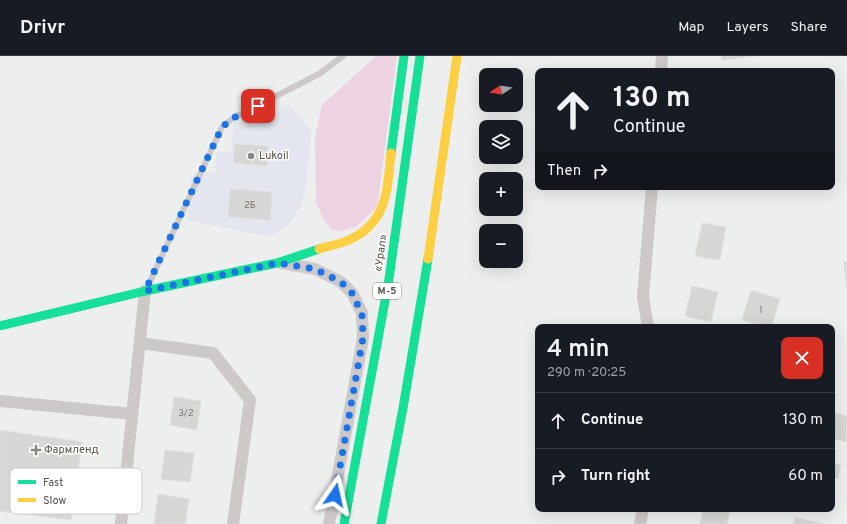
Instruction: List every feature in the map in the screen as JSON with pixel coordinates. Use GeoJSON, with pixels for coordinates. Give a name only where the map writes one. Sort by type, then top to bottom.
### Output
{"type":"FeatureCollection","features":[{"type":"Feature","properties":{"kind":"main road"},"geometry":{"type":"LineString","coordinates":[[0,326],[145,291],[278,263],[349,240],[372,224],[380,213],[388,186],[404,56]]}},
{"type":"Feature","properties":{"kind":"main road","name":"«Урал»"},"geometry":{"type":"LineString","coordinates":[[344,524],[389,279],[420,56]]}},
{"type":"Feature","properties":{"kind":"main road"},"geometry":{"type":"LineString","coordinates":[[381,524],[426,278],[457,56]]}},
{"type":"Feature","properties":{"kind":"street"},"geometry":{"type":"LineString","coordinates":[[661,68],[662,56]]}},
{"type":"Feature","properties":{"kind":"street"},"geometry":{"type":"LineString","coordinates":[[647,324],[643,298],[652,190]]}},
{"type":"Feature","properties":{"kind":"street"},"geometry":{"type":"LineString","coordinates":[[278,263],[315,269],[341,282],[352,293],[362,314],[363,338],[329,524]]}},
{"type":"Feature","properties":{"kind":"street"},"geometry":{"type":"LineString","coordinates":[[127,468],[145,291]]}},
{"type":"Feature","properties":{"kind":"street"},"geometry":{"type":"LineString","coordinates":[[140,343],[213,353],[250,400],[233,524]]}},
{"type":"Feature","properties":{"kind":"street"},"geometry":{"type":"LineString","coordinates":[[0,401],[132,414]]}},
{"type":"Feature","properties":{"kind":"street"},"geometry":{"type":"LineString","coordinates":[[640,524],[642,512]]}},
{"type":"Feature","properties":{"kind":"street"},"geometry":{"type":"LineString","coordinates":[[121,524],[122,514]]}},
{"type":"Feature","properties":{"kind":"lane"},"geometry":{"type":"LineString","coordinates":[[145,291],[222,127],[233,118],[319,74],[343,56]]}},
{"type":"Feature","properties":{"kind":"shaded area"},"geometry":{"type":"Polygon","coordinates":[[[376,56],[397,56],[377,207],[357,226],[342,231],[333,230],[324,221],[316,202],[315,138],[322,105],[376,56]]]}},
{"type":"Feature","properties":{"kind":"shaded area"},"geometry":{"type":"Polygon","coordinates":[[[288,103],[311,130],[307,182],[300,207],[288,225],[270,237],[188,220],[191,177],[200,171],[215,174],[216,152],[231,152],[234,122],[267,123],[288,103]]]}},
{"type":"Feature","properties":{"kind":"building"},"geometry":{"type":"Polygon","coordinates":[[[721,56],[756,56],[722,60],[721,56]]]}},
{"type":"Feature","properties":{"kind":"building"},"geometry":{"type":"Polygon","coordinates":[[[235,144],[268,146],[267,166],[233,163],[235,144]]]}},
{"type":"Feature","properties":{"kind":"building"},"geometry":{"type":"Polygon","coordinates":[[[230,189],[272,192],[270,220],[228,217],[230,189]]]}},
{"type":"Feature","properties":{"kind":"building"},"geometry":{"type":"Polygon","coordinates":[[[702,223],[726,227],[720,260],[695,256],[702,223]]]}},
{"type":"Feature","properties":{"kind":"building"},"geometry":{"type":"Polygon","coordinates":[[[844,262],[847,262],[847,289],[844,262]]]}},
{"type":"Feature","properties":{"kind":"building"},"geometry":{"type":"Polygon","coordinates":[[[692,286],[718,292],[711,322],[685,316],[692,286]]]}},
{"type":"Feature","properties":{"kind":"building"},"geometry":{"type":"Polygon","coordinates":[[[751,290],[780,299],[772,324],[755,324],[742,320],[751,290]]]}},
{"type":"Feature","properties":{"kind":"building"},"geometry":{"type":"Polygon","coordinates":[[[174,397],[201,401],[197,430],[170,425],[174,397]]]}},
{"type":"Feature","properties":{"kind":"building"},"geometry":{"type":"Polygon","coordinates":[[[835,413],[847,416],[846,442],[835,439],[835,413]]]}},
{"type":"Feature","properties":{"kind":"building"},"geometry":{"type":"Polygon","coordinates":[[[0,430],[82,442],[78,468],[10,468],[10,512],[0,511],[0,430]]]}},
{"type":"Feature","properties":{"kind":"building"},"geometry":{"type":"Polygon","coordinates":[[[165,450],[194,453],[190,482],[161,479],[165,450]]]}},
{"type":"Feature","properties":{"kind":"building"},"geometry":{"type":"Polygon","coordinates":[[[835,464],[841,465],[838,479],[835,478],[835,464]]]}},
{"type":"Feature","properties":{"kind":"building"},"geometry":{"type":"Polygon","coordinates":[[[158,494],[189,499],[185,524],[154,524],[158,494]]]}},
{"type":"Feature","properties":{"kind":"building"},"geometry":{"type":"Polygon","coordinates":[[[702,512],[729,512],[727,524],[700,524],[702,512]]]}},
{"type":"Feature","properties":{"kind":"building"},"geometry":{"type":"Polygon","coordinates":[[[24,514],[72,514],[71,520],[24,514]]]}},
{"type":"Feature","properties":{"kind":"building"},"geometry":{"type":"Polygon","coordinates":[[[795,517],[823,524],[793,524],[795,517]]]}},
{"type":"Feature","properties":{"kind":"traffic: fast"},"geometry":{"type":"LineString","coordinates":[[391,153],[404,56]]}},
{"type":"Feature","properties":{"kind":"traffic: fast"},"geometry":{"type":"LineString","coordinates":[[344,524],[389,279],[420,56]]}},
{"type":"Feature","properties":{"kind":"traffic: fast"},"geometry":{"type":"LineString","coordinates":[[0,326],[145,291],[277,263],[319,249]]}},
{"type":"Feature","properties":{"kind":"traffic: fast"},"geometry":{"type":"LineString","coordinates":[[381,524],[403,408],[428,259]]}},
{"type":"Feature","properties":{"kind":"traffic: slow"},"geometry":{"type":"LineString","coordinates":[[428,259],[457,56]]}},
{"type":"Feature","properties":{"kind":"traffic: slow"},"geometry":{"type":"LineString","coordinates":[[319,249],[349,240],[362,233],[371,224],[383,204],[388,180],[391,153]]}},
{"type":"Feature","properties":{"kind":"place","name":"Lukoil"},"geometry":{"type":"Point","coordinates":[251,156]}},
{"type":"Feature","properties":{"kind":"place","name":"Фармленд"},"geometry":{"type":"Point","coordinates":[36,450]}},
{"type":"Feature","properties":{"kind":"route"},"geometry":{"type":"LineString","coordinates":[[258,106],[233,118],[222,127],[145,291],[278,263],[315,269],[341,282],[352,293],[362,314],[363,338],[335,495]]}}]}
